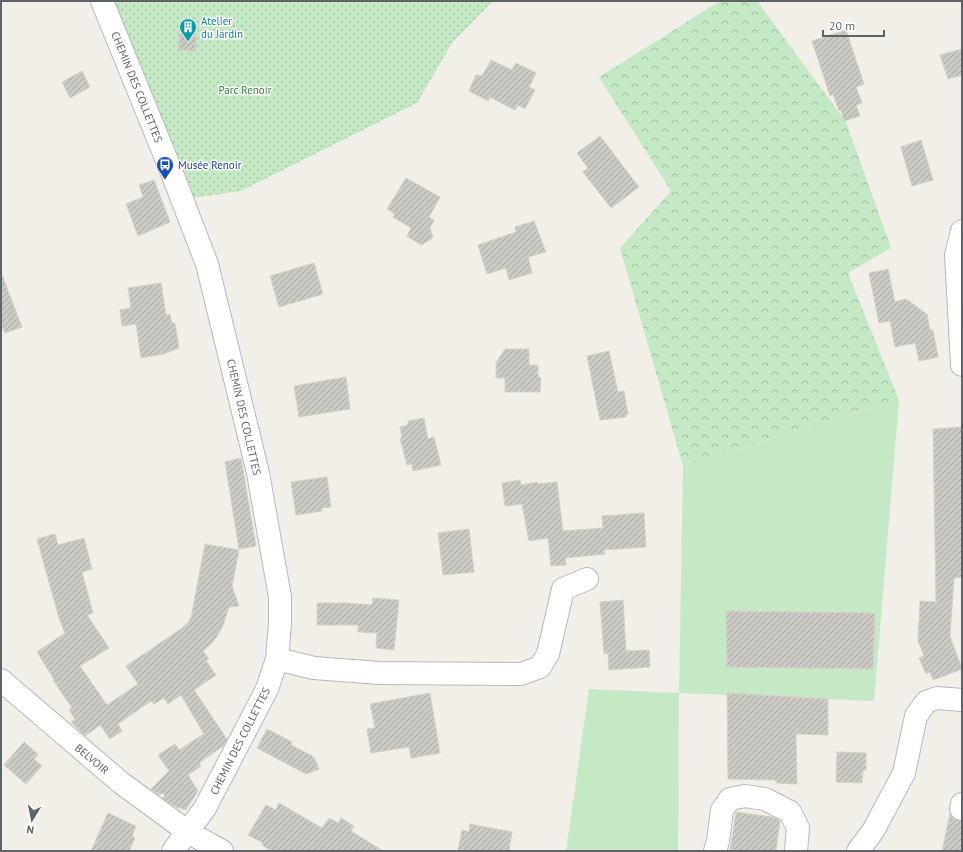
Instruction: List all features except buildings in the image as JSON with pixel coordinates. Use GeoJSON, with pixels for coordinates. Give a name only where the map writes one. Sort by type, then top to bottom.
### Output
{"type":"FeatureCollection","features":[{"type":"Feature","properties":{"kind":"street","name":"CHEMIN DES COLLETTES"},"geometry":{"type":"LineString","coordinates":[[102,1],[170,168],[207,264],[258,473],[280,597],[280,623],[277,658],[267,689],[205,808],[173,851]]}},
{"type":"Feature","properties":{"kind":"street"},"geometry":{"type":"LineString","coordinates":[[962,231],[956,255],[962,364]]}},
{"type":"Feature","properties":{"kind":"street"},"geometry":{"type":"LineString","coordinates":[[277,658],[314,668],[379,673],[521,674],[540,667],[548,654],[563,589],[587,579]]}},
{"type":"Feature","properties":{"kind":"street","name":"BELVOIR"},"geometry":{"type":"LineString","coordinates":[[1,680],[120,782],[188,832]]}},
{"type":"Feature","properties":{"kind":"street"},"geometry":{"type":"LineString","coordinates":[[858,851],[873,831],[904,773],[916,716],[926,702],[937,698],[962,700]]}},
{"type":"Feature","properties":{"kind":"street"},"geometry":{"type":"LineString","coordinates":[[716,851],[722,810],[730,798],[745,796],[765,799],[790,812],[798,828],[796,851]]}},
{"type":"Feature","properties":{"kind":"street"},"geometry":{"type":"LineString","coordinates":[[188,832],[222,851]]}},
{"type":"Feature","properties":{"kind":"green space","name":"Parc Renoir"},"geometry":{"type":"Polygon","coordinates":[[[109,1],[493,1],[452,43],[417,103],[241,191],[193,198],[109,1]]]}},
{"type":"Feature","properties":{"kind":"green space"},"geometry":{"type":"Polygon","coordinates":[[[720,1],[757,1],[846,122],[891,248],[848,273],[899,400],[683,466],[620,248],[671,191],[599,77],[720,1]]]}},
{"type":"Feature","properties":{"kind":"green space"},"geometry":{"type":"Polygon","coordinates":[[[899,400],[874,701],[679,693],[683,466],[899,400]]]}},
{"type":"Feature","properties":{"kind":"green space"},"geometry":{"type":"Polygon","coordinates":[[[589,689],[679,693],[678,851],[566,851],[589,689]]]}},
{"type":"Feature","properties":{"kind":"place","name":"Atelier du Jardin"},"geometry":{"type":"Point","coordinates":[188,42]}},
{"type":"Feature","properties":{"kind":"place","name":"Musée Renoir"},"geometry":{"type":"Point","coordinates":[165,180]}}]}
